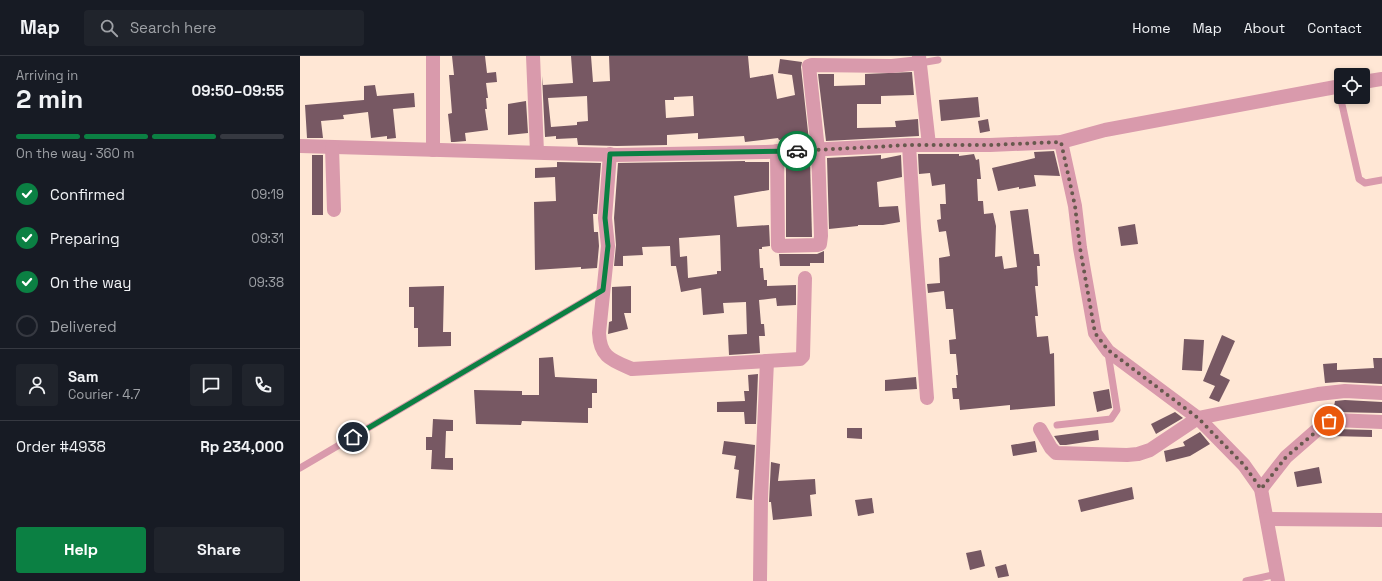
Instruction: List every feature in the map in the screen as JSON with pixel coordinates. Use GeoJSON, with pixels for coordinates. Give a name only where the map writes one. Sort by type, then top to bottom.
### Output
{"type":"FeatureCollection","features":[{"type":"Feature","properties":{"kind":"street"},"geometry":{"type":"LineString","coordinates":[[432,150],[433,56]]}},
{"type":"Feature","properties":{"kind":"street"},"geometry":{"type":"LineString","coordinates":[[534,56],[537,152]]}},
{"type":"Feature","properties":{"kind":"street"},"geometry":{"type":"LineString","coordinates":[[777,151],[778,246],[813,246],[820,244],[821,236],[818,150],[809,66],[892,66],[919,60],[929,145]]}},
{"type":"Feature","properties":{"kind":"street"},"geometry":{"type":"LineString","coordinates":[[1370,81],[1382,79]]}},
{"type":"Feature","properties":{"kind":"street"},"geometry":{"type":"LineString","coordinates":[[300,146],[610,154],[818,150],[909,145],[1061,142],[1105,130],[1334,87]]}},
{"type":"Feature","properties":{"kind":"street"},"geometry":{"type":"LineString","coordinates":[[1061,142],[1075,206],[1080,248],[1095,333],[1108,350],[1198,418],[1244,465],[1261,489],[1278,578]]}},
{"type":"Feature","properties":{"kind":"street"},"geometry":{"type":"LineString","coordinates":[[909,145],[927,398]]}},
{"type":"Feature","properties":{"kind":"street"},"geometry":{"type":"LineString","coordinates":[[332,147],[334,210]]}},
{"type":"Feature","properties":{"kind":"street"},"geometry":{"type":"LineString","coordinates":[[610,154],[605,218],[608,246],[599,333],[600,346],[612,361],[632,369],[800,359],[803,356],[805,278]]}},
{"type":"Feature","properties":{"kind":"street"},"geometry":{"type":"LineString","coordinates":[[760,581],[761,498],[767,361]]}},
{"type":"Feature","properties":{"kind":"street"},"geometry":{"type":"LineString","coordinates":[[1040,429],[1051,448],[1056,453],[1126,455],[1150,450],[1198,418],[1318,394],[1345,391],[1382,393]]}},
{"type":"Feature","properties":{"kind":"street"},"geometry":{"type":"LineString","coordinates":[[1261,489],[1286,457],[1326,422],[1334,420],[1382,422]]}},
{"type":"Feature","properties":{"kind":"street"},"geometry":{"type":"LineString","coordinates":[[1267,519],[1382,520]]}},
{"type":"Feature","properties":{"kind":"lane"},"geometry":{"type":"LineString","coordinates":[[919,60],[938,60]]}},
{"type":"Feature","properties":{"kind":"lane"},"geometry":{"type":"LineString","coordinates":[[1343,104],[1358,179],[1365,183],[1382,180]]}},
{"type":"Feature","properties":{"kind":"lane"},"geometry":{"type":"LineString","coordinates":[[300,468],[603,290]]}},
{"type":"Feature","properties":{"kind":"lane"},"geometry":{"type":"LineString","coordinates":[[1057,425],[1111,419],[1116,413],[1108,350]]}},
{"type":"Feature","properties":{"kind":"lane"},"geometry":{"type":"LineString","coordinates":[[1246,581],[1278,578]]}},
{"type":"Feature","properties":{"kind":"building"},"geometry":{"type":"Polygon","coordinates":[[[452,56],[485,56],[487,73],[496,72],[497,82],[486,83],[488,98],[486,98],[487,109],[485,109],[488,130],[465,133],[466,141],[451,142],[448,114],[452,113],[449,75],[454,75],[452,56]]]}},
{"type":"Feature","properties":{"kind":"building"},"geometry":{"type":"Polygon","coordinates":[[[571,56],[591,56],[593,82],[610,81],[609,56],[748,56],[750,78],[773,74],[777,99],[795,95],[792,75],[778,73],[780,59],[802,62],[801,67],[809,141],[802,142],[801,138],[789,141],[789,138],[779,140],[778,138],[745,142],[744,136],[698,139],[698,133],[667,135],[667,145],[617,146],[578,145],[577,138],[556,139],[556,136],[545,137],[542,76],[543,85],[573,83],[571,56]],[[587,96],[548,98],[551,127],[577,125],[577,122],[588,121],[587,96]],[[693,96],[674,97],[674,100],[665,100],[666,118],[694,116],[693,96]]]}},
{"type":"Feature","properties":{"kind":"building"},"geometry":{"type":"Polygon","coordinates":[[[912,72],[914,95],[881,96],[881,104],[857,104],[857,128],[896,127],[895,121],[918,119],[919,136],[826,141],[818,74],[834,74],[834,86],[865,85],[865,74],[912,72]]]}},
{"type":"Feature","properties":{"kind":"building"},"geometry":{"type":"Polygon","coordinates":[[[375,85],[377,96],[414,93],[415,107],[393,109],[396,138],[387,139],[387,136],[371,138],[368,112],[343,115],[344,119],[321,121],[323,138],[307,138],[305,105],[364,100],[364,86],[375,85]]]}},
{"type":"Feature","properties":{"kind":"building"},"geometry":{"type":"Polygon","coordinates":[[[978,97],[980,117],[941,121],[939,100],[978,97]]]}},
{"type":"Feature","properties":{"kind":"building"},"geometry":{"type":"Polygon","coordinates":[[[526,101],[528,133],[508,135],[508,104],[526,101]]]}},
{"type":"Feature","properties":{"kind":"building"},"geometry":{"type":"Polygon","coordinates":[[[988,119],[990,131],[980,133],[978,121],[988,119]]]}},
{"type":"Feature","properties":{"kind":"building"},"geometry":{"type":"Polygon","coordinates":[[[1054,151],[1060,176],[1034,175],[1036,186],[1019,189],[1019,187],[998,191],[992,168],[1035,158],[1034,152],[1054,151]]]}},
{"type":"Feature","properties":{"kind":"building"},"geometry":{"type":"Polygon","coordinates":[[[918,154],[959,154],[959,156],[974,154],[976,160],[979,159],[981,179],[977,179],[978,201],[983,201],[984,214],[993,213],[996,226],[995,257],[1002,256],[1004,269],[1017,267],[1010,211],[1028,209],[1034,254],[1039,254],[1040,266],[1037,266],[1038,286],[1035,286],[1038,316],[1035,316],[1037,337],[1048,336],[1050,354],[1054,353],[1055,406],[1010,410],[1010,405],[960,410],[959,399],[953,399],[952,388],[957,388],[956,375],[958,375],[956,354],[950,354],[949,340],[956,339],[953,309],[946,309],[944,291],[928,293],[927,284],[940,283],[939,258],[950,256],[946,231],[939,232],[937,220],[941,219],[940,204],[946,204],[945,184],[932,186],[930,173],[919,174],[918,154]]]}},
{"type":"Feature","properties":{"kind":"building"},"geometry":{"type":"Polygon","coordinates":[[[312,155],[323,155],[323,215],[312,215],[312,155]]]}},
{"type":"Feature","properties":{"kind":"building"},"geometry":{"type":"Polygon","coordinates":[[[881,155],[881,159],[901,155],[902,177],[877,182],[879,207],[898,206],[900,222],[883,225],[858,225],[829,229],[827,158],[881,155]]]}},
{"type":"Feature","properties":{"kind":"building"},"geometry":{"type":"Polygon","coordinates":[[[810,159],[812,237],[786,237],[786,160],[810,159]]]}},
{"type":"Feature","properties":{"kind":"building"},"geometry":{"type":"Polygon","coordinates":[[[557,162],[601,163],[597,214],[593,214],[594,232],[598,232],[599,246],[597,268],[581,269],[581,267],[535,270],[534,202],[556,201],[555,177],[535,178],[535,168],[557,167],[557,162]]]}},
{"type":"Feature","properties":{"kind":"building"},"geometry":{"type":"Polygon","coordinates":[[[769,162],[769,190],[734,196],[737,227],[769,225],[770,246],[759,249],[760,268],[763,268],[764,280],[767,280],[767,286],[796,285],[796,305],[777,306],[776,298],[759,300],[761,324],[764,324],[765,336],[759,336],[760,353],[729,355],[728,335],[747,334],[746,302],[723,303],[724,313],[703,315],[701,288],[681,292],[676,266],[671,266],[670,246],[642,247],[643,255],[623,256],[623,266],[614,266],[616,245],[614,218],[618,163],[769,162]],[[720,235],[679,238],[680,257],[687,256],[688,278],[717,274],[717,271],[721,271],[720,235]]]}},
{"type":"Feature","properties":{"kind":"building"},"geometry":{"type":"Polygon","coordinates":[[[1135,224],[1138,244],[1121,246],[1118,227],[1135,224]]]}},
{"type":"Feature","properties":{"kind":"building"},"geometry":{"type":"Polygon","coordinates":[[[824,251],[824,263],[810,263],[810,266],[780,266],[779,254],[817,254],[824,251]]]}},
{"type":"Feature","properties":{"kind":"building"},"geometry":{"type":"Polygon","coordinates":[[[444,286],[443,332],[451,332],[451,346],[418,347],[418,328],[414,328],[414,307],[409,307],[409,287],[444,286]]]}},
{"type":"Feature","properties":{"kind":"building"},"geometry":{"type":"Polygon","coordinates":[[[631,286],[631,313],[624,313],[628,329],[608,334],[609,322],[612,321],[612,287],[631,286]]]}},
{"type":"Feature","properties":{"kind":"building"},"geometry":{"type":"Polygon","coordinates":[[[1222,335],[1235,341],[1220,375],[1230,380],[1219,402],[1209,398],[1215,386],[1203,381],[1222,335]]]}},
{"type":"Feature","properties":{"kind":"building"},"geometry":{"type":"Polygon","coordinates":[[[1184,339],[1204,340],[1202,371],[1182,370],[1184,339]]]}},
{"type":"Feature","properties":{"kind":"building"},"geometry":{"type":"Polygon","coordinates":[[[553,357],[555,377],[597,379],[597,393],[592,393],[592,408],[588,408],[588,423],[522,421],[521,425],[476,424],[474,390],[522,391],[522,395],[539,395],[539,358],[553,357]]]}},
{"type":"Feature","properties":{"kind":"building"},"geometry":{"type":"Polygon","coordinates":[[[1373,358],[1382,358],[1382,384],[1339,382],[1325,383],[1323,364],[1337,363],[1337,370],[1374,368],[1373,358]]]}},
{"type":"Feature","properties":{"kind":"building"},"geometry":{"type":"Polygon","coordinates":[[[758,374],[756,424],[745,424],[744,412],[717,412],[717,402],[745,401],[744,391],[749,391],[748,375],[758,374]]]}},
{"type":"Feature","properties":{"kind":"building"},"geometry":{"type":"Polygon","coordinates":[[[916,377],[917,389],[885,391],[885,380],[916,377]]]}},
{"type":"Feature","properties":{"kind":"building"},"geometry":{"type":"Polygon","coordinates":[[[1109,389],[1112,408],[1097,412],[1093,392],[1109,389]]]}},
{"type":"Feature","properties":{"kind":"building"},"geometry":{"type":"Polygon","coordinates":[[[1345,400],[1382,402],[1382,413],[1333,412],[1335,401],[1345,400]]]}},
{"type":"Feature","properties":{"kind":"building"},"geometry":{"type":"Polygon","coordinates":[[[1175,412],[1183,418],[1156,434],[1151,424],[1175,412]]]}},
{"type":"Feature","properties":{"kind":"building"},"geometry":{"type":"Polygon","coordinates":[[[433,419],[453,420],[453,431],[446,431],[445,458],[453,458],[453,470],[431,469],[432,450],[426,450],[426,437],[432,437],[433,419]]]}},
{"type":"Feature","properties":{"kind":"building"},"geometry":{"type":"Polygon","coordinates":[[[847,428],[862,428],[862,439],[847,438],[847,428]]]}},
{"type":"Feature","properties":{"kind":"building"},"geometry":{"type":"Polygon","coordinates":[[[1098,430],[1099,440],[1066,445],[1060,445],[1054,436],[1098,430]]]}},
{"type":"Feature","properties":{"kind":"building"},"geometry":{"type":"Polygon","coordinates":[[[1331,430],[1372,430],[1372,437],[1330,436],[1331,430]]]}},
{"type":"Feature","properties":{"kind":"building"},"geometry":{"type":"Polygon","coordinates":[[[1200,432],[1210,444],[1190,456],[1166,462],[1164,451],[1185,446],[1183,442],[1200,432]]]}},
{"type":"Feature","properties":{"kind":"building"},"geometry":{"type":"Polygon","coordinates":[[[724,441],[755,445],[752,500],[736,498],[739,470],[734,469],[736,456],[722,454],[724,441]]]}},
{"type":"Feature","properties":{"kind":"building"},"geometry":{"type":"Polygon","coordinates":[[[1035,441],[1037,452],[1013,456],[1011,445],[1035,441]]]}},
{"type":"Feature","properties":{"kind":"building"},"geometry":{"type":"Polygon","coordinates":[[[771,462],[780,464],[778,481],[815,479],[816,494],[810,495],[812,516],[773,520],[771,502],[769,502],[771,462]]]}},
{"type":"Feature","properties":{"kind":"building"},"geometry":{"type":"Polygon","coordinates":[[[1319,467],[1322,483],[1297,487],[1294,472],[1319,467]]]}},
{"type":"Feature","properties":{"kind":"building"},"geometry":{"type":"Polygon","coordinates":[[[1132,487],[1134,499],[1081,512],[1078,500],[1132,487]]]}},
{"type":"Feature","properties":{"kind":"building"},"geometry":{"type":"Polygon","coordinates":[[[872,498],[874,513],[858,516],[855,500],[872,498]]]}},
{"type":"Feature","properties":{"kind":"building"},"geometry":{"type":"Polygon","coordinates":[[[981,550],[985,566],[970,570],[966,553],[981,550]]]}},
{"type":"Feature","properties":{"kind":"building"},"geometry":{"type":"Polygon","coordinates":[[[1006,564],[1009,576],[998,578],[995,567],[1006,564]]]}},
{"type":"Feature","properties":{"kind":"way so far"},"geometry":{"type":"LineString","coordinates":[[797,151],[909,145],[990,145],[1061,142],[1075,206],[1080,248],[1095,333],[1108,350],[1198,418],[1206,428],[1244,465],[1261,489],[1286,457],[1329,421]]}},
{"type":"Feature","properties":{"kind":"route"},"geometry":{"type":"LineString","coordinates":[[353,437],[603,290],[608,246],[605,218],[610,154],[797,151]]}}]}
